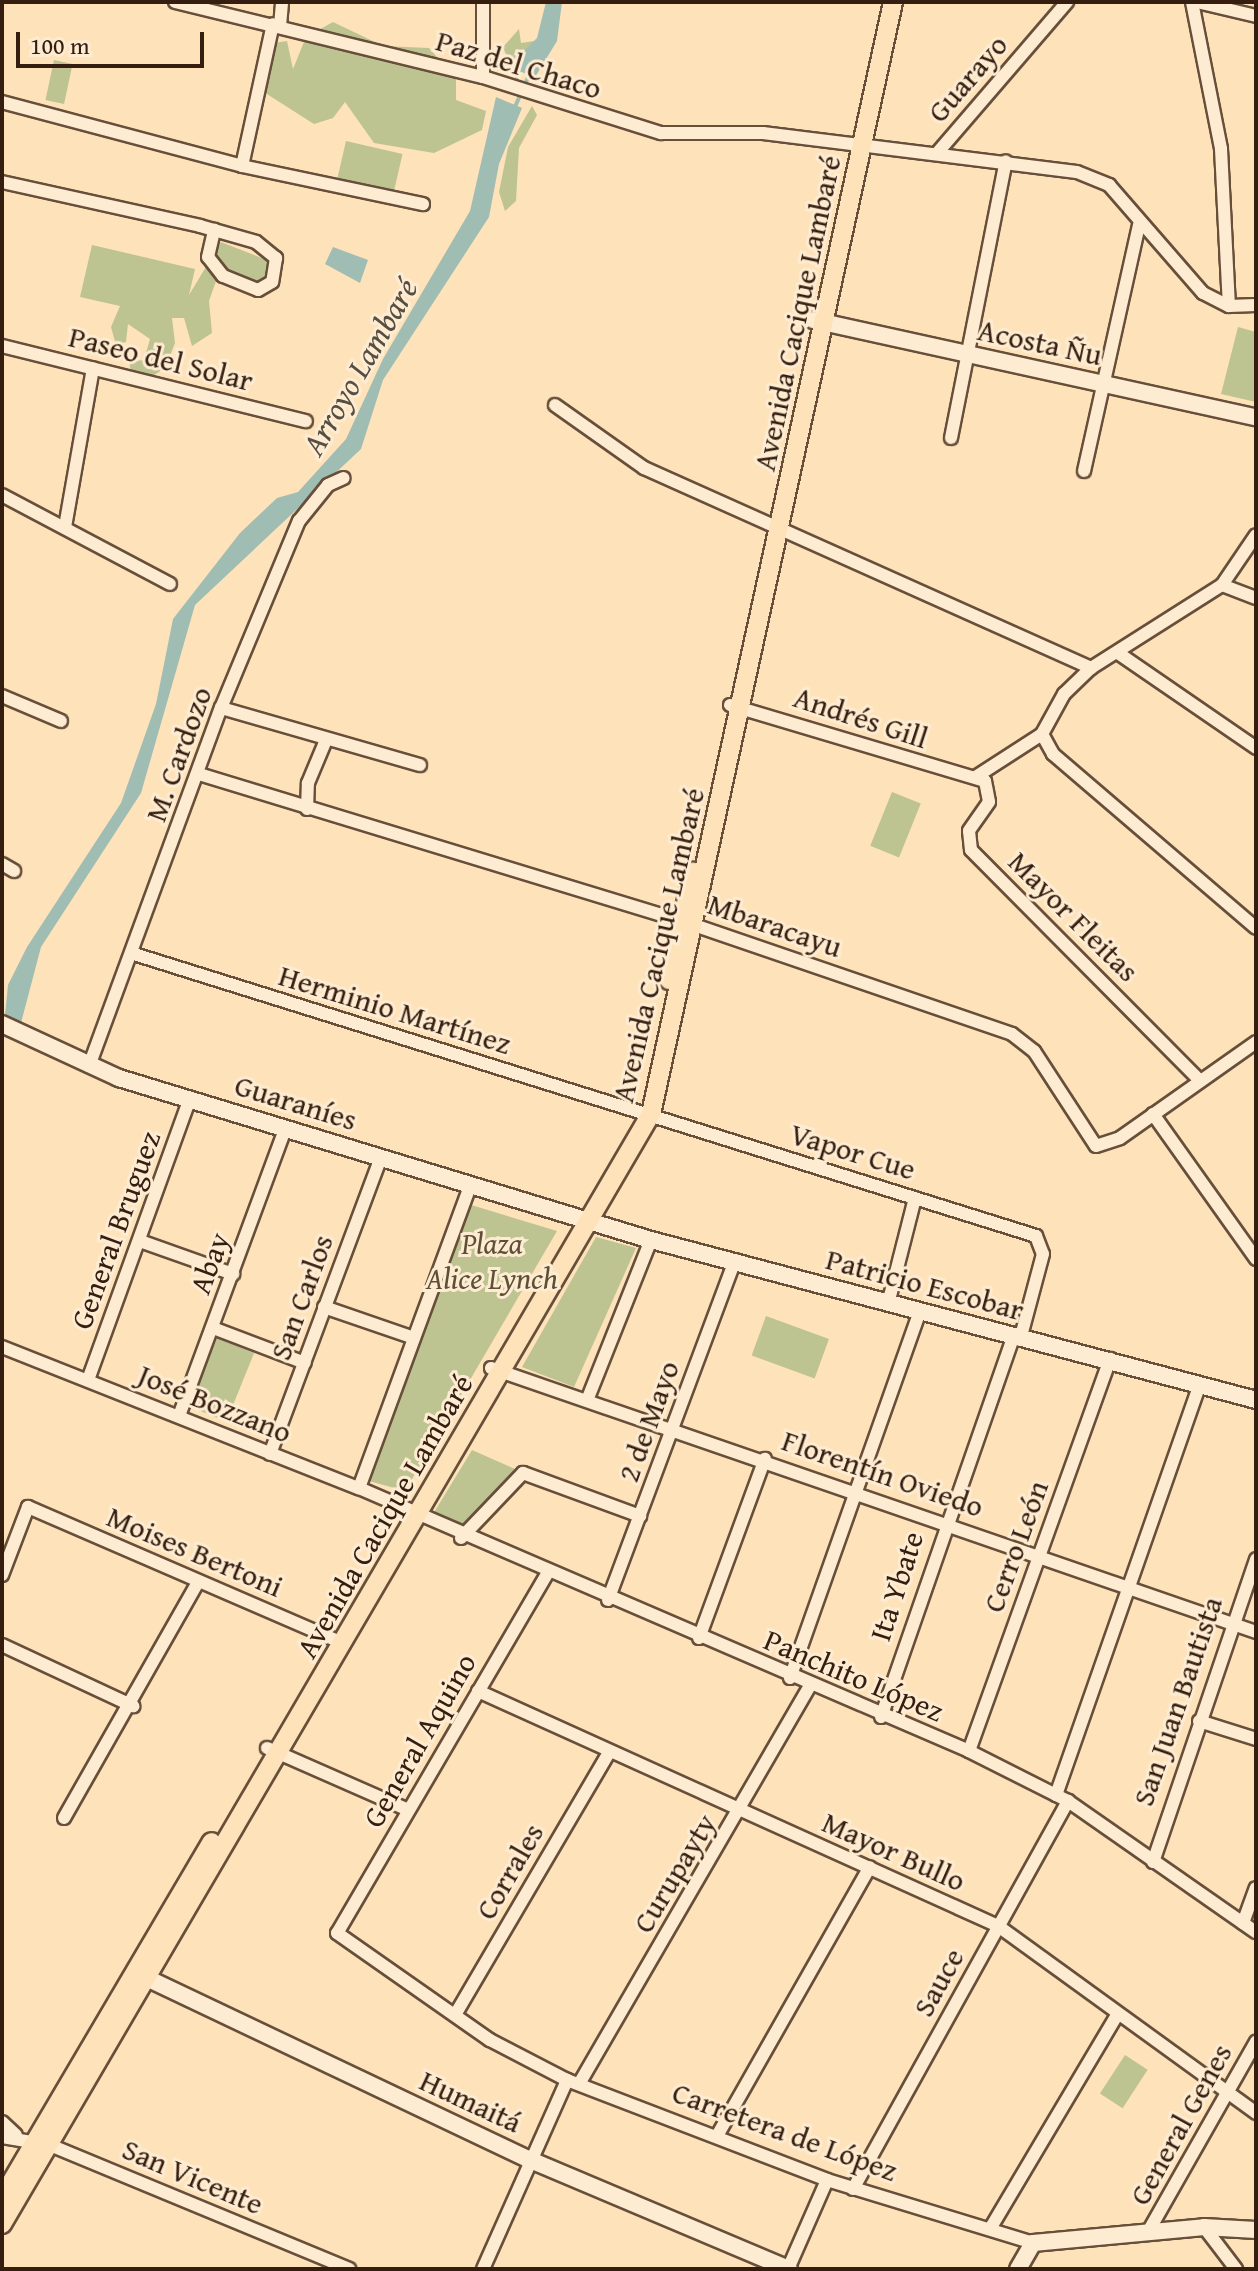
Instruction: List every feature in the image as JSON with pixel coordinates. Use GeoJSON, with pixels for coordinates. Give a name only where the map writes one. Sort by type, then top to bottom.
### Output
{"type":"FeatureCollection","features":[{"type":"Feature","properties":{"kind":"main road","name":"Avenida Cacique Lambaré"},"geometry":{"type":"LineString","coordinates":[[857,145],[882,2]]}},
{"type":"Feature","properties":{"kind":"main road","name":"Avenida Cacique Lambaré"},"geometry":{"type":"LineString","coordinates":[[2,2224],[43,2142],[646,1114],[857,145],[893,2]]}},
{"type":"Feature","properties":{"kind":"main road","name":"Avenida Cacique Lambaré"},"geometry":{"type":"LineString","coordinates":[[2,2198],[43,2142]]}},
{"type":"Feature","properties":{"kind":"street","name":"Paz del Chaco"},"geometry":{"type":"LineString","coordinates":[[175,2],[487,78],[661,133],[763,133],[938,152],[1006,161],[1109,185],[1139,225],[1203,293],[1229,306]]}},
{"type":"Feature","properties":{"kind":"street"},"geometry":{"type":"LineString","coordinates":[[242,166],[282,2]]}},
{"type":"Feature","properties":{"kind":"street"},"geometry":{"type":"LineString","coordinates":[[483,2],[487,78]]}},
{"type":"Feature","properties":{"kind":"street","name":"Guarayo"},"geometry":{"type":"LineString","coordinates":[[938,152],[1067,2]]}},
{"type":"Feature","properties":{"kind":"street"},"geometry":{"type":"LineString","coordinates":[[1256,16],[1194,2],[1221,149],[1229,306],[1256,305]]}},
{"type":"Feature","properties":{"kind":"street"},"geometry":{"type":"LineString","coordinates":[[2,102],[242,166],[423,204]]}},
{"type":"Feature","properties":{"kind":"street"},"geometry":{"type":"LineString","coordinates":[[951,438],[1006,161]]}},
{"type":"Feature","properties":{"kind":"street"},"geometry":{"type":"LineString","coordinates":[[2,182],[214,230],[270,251],[276,258],[272,282],[258,290],[223,276],[208,257],[214,230]]}},
{"type":"Feature","properties":{"kind":"street"},"geometry":{"type":"LineString","coordinates":[[1084,471],[1139,225]]}},
{"type":"Feature","properties":{"kind":"street","name":"Acosta Ñu"},"geometry":{"type":"LineString","coordinates":[[818,322],[1256,417]]}},
{"type":"Feature","properties":{"kind":"street","name":"Paseo del Solar"},"geometry":{"type":"LineString","coordinates":[[2,346],[306,421]]}},
{"type":"Feature","properties":{"kind":"street"},"geometry":{"type":"LineString","coordinates":[[65,527],[93,368]]}},
{"type":"Feature","properties":{"kind":"street"},"geometry":{"type":"LineString","coordinates":[[555,405],[626,459],[1091,668]]}},
{"type":"Feature","properties":{"kind":"street","name":"M. Cardozo"},"geometry":{"type":"LineString","coordinates":[[89,1066],[134,954],[221,708],[299,521],[328,485],[344,478]]}},
{"type":"Feature","properties":{"kind":"street"},"geometry":{"type":"LineString","coordinates":[[2,495],[170,584]]}},
{"type":"Feature","properties":{"kind":"street"},"geometry":{"type":"LineString","coordinates":[[977,776],[1042,734],[1064,694],[1091,668],[1222,585],[1256,535]]}},
{"type":"Feature","properties":{"kind":"street"},"geometry":{"type":"LineString","coordinates":[[1222,585],[1256,598]]}},
{"type":"Feature","properties":{"kind":"street"},"geometry":{"type":"LineString","coordinates":[[1118,653],[1256,748]]}},
{"type":"Feature","properties":{"kind":"street"},"geometry":{"type":"LineString","coordinates":[[2,696],[61,721]]}},
{"type":"Feature","properties":{"kind":"street","name":"Andrés Gill"},"geometry":{"type":"LineString","coordinates":[[735,706],[977,776]]}},
{"type":"Feature","properties":{"kind":"street"},"geometry":{"type":"LineString","coordinates":[[221,708],[420,765]]}},
{"type":"Feature","properties":{"kind":"street"},"geometry":{"type":"LineString","coordinates":[[1042,734],[1053,754],[1256,928]]}},
{"type":"Feature","properties":{"kind":"street"},"geometry":{"type":"LineString","coordinates":[[307,809],[308,783],[326,740]]}},
{"type":"Feature","properties":{"kind":"street","name":"Mbaracayu"},"geometry":{"type":"LineString","coordinates":[[199,774],[688,923],[1026,1041],[1096,1146],[1153,1114]]}},
{"type":"Feature","properties":{"kind":"street","name":"Mayor Fleitas"},"geometry":{"type":"LineString","coordinates":[[977,776],[990,796],[967,836],[971,850],[1200,1081]]}},
{"type":"Feature","properties":{"kind":"street"},"geometry":{"type":"LineString","coordinates":[[2,864],[14,871]]}},
{"type":"Feature","properties":{"kind":"street","name":"Herminio Martínez"},"geometry":{"type":"LineString","coordinates":[[134,954],[646,1114]]}},
{"type":"Feature","properties":{"kind":"street","name":"Guaraníes"},"geometry":{"type":"LineString","coordinates":[[2,1024],[89,1066],[585,1219]]}},
{"type":"Feature","properties":{"kind":"street"},"geometry":{"type":"LineString","coordinates":[[1256,1042],[1153,1114],[1256,1259]]}},
{"type":"Feature","properties":{"kind":"street","name":"General Bruguez"},"geometry":{"type":"LineString","coordinates":[[88,1380],[190,1098]]}},
{"type":"Feature","properties":{"kind":"street","name":"Vapor Cue"},"geometry":{"type":"LineString","coordinates":[[646,1114],[1036,1236],[1044,1246]]}},
{"type":"Feature","properties":{"kind":"street","name":"Abay"},"geometry":{"type":"LineString","coordinates":[[179,1416],[286,1127]]}},
{"type":"Feature","properties":{"kind":"street","name":"San Carlos"},"geometry":{"type":"LineString","coordinates":[[270,1454],[381,1157]]}},
{"type":"Feature","properties":{"kind":"street"},"geometry":{"type":"LineString","coordinates":[[359,1488],[471,1184]]}},
{"type":"Feature","properties":{"kind":"street"},"geometry":{"type":"LineString","coordinates":[[888,1304],[915,1198]]}},
{"type":"Feature","properties":{"kind":"street","name":"Patricio Escobar"},"geometry":{"type":"LineString","coordinates":[[585,1219],[919,1314],[1110,1359],[1256,1400]]}},
{"type":"Feature","properties":{"kind":"street"},"geometry":{"type":"LineString","coordinates":[[588,1398],[651,1240]]}},
{"type":"Feature","properties":{"kind":"street"},"geometry":{"type":"LineString","coordinates":[[140,1241],[233,1274]]}},
{"type":"Feature","properties":{"kind":"street","name":"Ita Ybate"},"geometry":{"type":"LineString","coordinates":[[881,1717],[945,1522],[1016,1339],[1044,1246]]}},
{"type":"Feature","properties":{"kind":"street","name":"2 de Mayo"},"geometry":{"type":"LineString","coordinates":[[608,1600],[735,1260]]}},
{"type":"Feature","properties":{"kind":"street"},"geometry":{"type":"LineString","coordinates":[[324,1307],[414,1338]]}},
{"type":"Feature","properties":{"kind":"street"},"geometry":{"type":"LineString","coordinates":[[790,1678],[919,1314]]}},
{"type":"Feature","properties":{"kind":"street"},"geometry":{"type":"LineString","coordinates":[[213,1328],[305,1363]]}},
{"type":"Feature","properties":{"kind":"street","name":"José Bozzano"},"geometry":{"type":"LineString","coordinates":[[2,1347],[359,1488],[412,1514]]}},
{"type":"Feature","properties":{"kind":"street","name":"Cerro León"},"geometry":{"type":"LineString","coordinates":[[969,1751],[1110,1359]]}},
{"type":"Feature","properties":{"kind":"street","name":"Florentín Oviedo"},"geometry":{"type":"LineString","coordinates":[[497,1369],[765,1459],[1129,1590],[1256,1632]]}},
{"type":"Feature","properties":{"kind":"street","name":"Sauce"},"geometry":{"type":"LineString","coordinates":[[853,2189],[998,1926],[1062,1798],[1200,1383]]}},
{"type":"Feature","properties":{"kind":"street"},"geometry":{"type":"LineString","coordinates":[[699,1638],[765,1459]]}},
{"type":"Feature","properties":{"kind":"street"},"geometry":{"type":"LineString","coordinates":[[461,1538],[523,1473],[640,1516]]}},
{"type":"Feature","properties":{"kind":"street","name":"Moises Bertoni"},"geometry":{"type":"LineString","coordinates":[[2,1575],[27,1507],[337,1641]]}},
{"type":"Feature","properties":{"kind":"street","name":"Panchito López"},"geometry":{"type":"LineString","coordinates":[[412,1514],[461,1538],[881,1717],[969,1751],[1062,1798],[1256,1932]]}},
{"type":"Feature","properties":{"kind":"street","name":"San Juan Bautista"},"geometry":{"type":"LineString","coordinates":[[1153,1862],[1256,1559]]}},
{"type":"Feature","properties":{"kind":"street","name":"General Aquino"},"geometry":{"type":"LineString","coordinates":[[337,1933],[547,1574]]}},
{"type":"Feature","properties":{"kind":"street"},"geometry":{"type":"LineString","coordinates":[[64,1818],[133,1706],[198,1582]]}},
{"type":"Feature","properties":{"kind":"street"},"geometry":{"type":"LineString","coordinates":[[2,1645],[133,1706]]}},
{"type":"Feature","properties":{"kind":"street","name":"Curupayty"},"geometry":{"type":"LineString","coordinates":[[483,2269],[528,2159],[740,1813],[810,1685]]}},
{"type":"Feature","properties":{"kind":"street","name":"Mayor Bullo"},"geometry":{"type":"LineString","coordinates":[[478,1691],[608,1754],[998,1926],[1225,2094],[1256,2113]]}},
{"type":"Feature","properties":{"kind":"street"},"geometry":{"type":"LineString","coordinates":[[1199,1721],[1256,1739]]}},
{"type":"Feature","properties":{"kind":"street"},"geometry":{"type":"LineString","coordinates":[[272,1751],[408,1810]]}},
{"type":"Feature","properties":{"kind":"street","name":"Corrales"},"geometry":{"type":"LineString","coordinates":[[455,2015],[608,1754]]}},
{"type":"Feature","properties":{"kind":"street"},"geometry":{"type":"LineString","coordinates":[[717,2136],[870,1867]]}},
{"type":"Feature","properties":{"kind":"street"},"geometry":{"type":"LineString","coordinates":[[1243,1923],[1256,1888]]}},
{"type":"Feature","properties":{"kind":"street","name":"Carretera de López"},"geometry":{"type":"LineString","coordinates":[[337,1933],[455,2015],[573,2082],[853,2189],[1033,2243],[1204,2227],[1256,2230]]}},
{"type":"Feature","properties":{"kind":"street","name":"Humaitá"},"geometry":{"type":"LineString","coordinates":[[141,1975],[528,2159],[788,2269]]}},
{"type":"Feature","properties":{"kind":"street"},"geometry":{"type":"LineString","coordinates":[[990,2229],[1117,2015]]}},
{"type":"Feature","properties":{"kind":"street","name":"General Genes"},"geometry":{"type":"LineString","coordinates":[[1148,2232],[1256,2042]]}},
{"type":"Feature","properties":{"kind":"street","name":"San Vicente"},"geometry":{"type":"LineString","coordinates":[[2,2122],[16,2135]]}},
{"type":"Feature","properties":{"kind":"street","name":"San Vicente"},"geometry":{"type":"LineString","coordinates":[[2,2137],[16,2135],[43,2142],[349,2269]]}},
{"type":"Feature","properties":{"kind":"street"},"geometry":{"type":"LineString","coordinates":[[788,2269],[827,2180]]}},
{"type":"Feature","properties":{"kind":"street"},"geometry":{"type":"LineString","coordinates":[[1204,2227],[1236,2269]]}},
{"type":"Feature","properties":{"kind":"street"},"geometry":{"type":"LineString","coordinates":[[1018,2269],[1033,2243]]}},
{"type":"Feature","properties":{"kind":"green space"},"geometry":{"type":"Polygon","coordinates":[[[333,22],[383,46],[429,48],[456,79],[456,100],[486,111],[482,130],[434,153],[374,143],[345,102],[333,118],[314,124],[259,89],[253,78],[262,45],[287,41],[293,69],[306,37],[333,22]]]}},
{"type":"Feature","properties":{"kind":"green space"},"geometry":{"type":"Polygon","coordinates":[[[519,29],[521,43],[534,41],[517,82],[503,47],[519,29]]]}},
{"type":"Feature","properties":{"kind":"green space"},"geometry":{"type":"Polygon","coordinates":[[[54,60],[73,64],[64,104],[45,100],[54,60]]]}},
{"type":"Feature","properties":{"kind":"green space"},"geometry":{"type":"Polygon","coordinates":[[[532,106],[537,115],[519,148],[516,201],[505,211],[499,192],[508,147],[532,106]]]}},
{"type":"Feature","properties":{"kind":"green space"},"geometry":{"type":"Polygon","coordinates":[[[346,141],[403,154],[394,192],[337,179],[346,141]]]}},
{"type":"Feature","properties":{"kind":"green space"},"geometry":{"type":"Polygon","coordinates":[[[221,242],[267,260],[271,274],[262,287],[220,270],[209,301],[212,333],[192,346],[184,318],[172,318],[175,343],[165,368],[151,377],[131,372],[129,362],[144,360],[150,339],[128,324],[126,342],[116,345],[111,327],[120,306],[80,297],[92,245],[195,269],[189,295],[221,242]]]}},
{"type":"Feature","properties":{"kind":"green space"},"geometry":{"type":"Polygon","coordinates":[[[1238,327],[1256,332],[1256,402],[1221,394],[1238,327]]]}},
{"type":"Feature","properties":{"kind":"green space"},"geometry":{"type":"Polygon","coordinates":[[[892,792],[921,804],[899,857],[870,846],[892,792]]]}},
{"type":"Feature","properties":{"kind":"green space","name":"Plaza Alice Lynch"},"geometry":{"type":"Polygon","coordinates":[[[468,1204],[557,1231],[405,1491],[369,1481],[468,1204]]]}},
{"type":"Feature","properties":{"kind":"green space"},"geometry":{"type":"Polygon","coordinates":[[[596,1237],[636,1248],[574,1387],[522,1367],[596,1237]]]}},
{"type":"Feature","properties":{"kind":"green space"},"geometry":{"type":"Polygon","coordinates":[[[766,1316],[829,1339],[815,1378],[752,1355],[766,1316]]]}},
{"type":"Feature","properties":{"kind":"green space"},"geometry":{"type":"Polygon","coordinates":[[[217,1338],[254,1353],[226,1422],[189,1407],[217,1338]]]}},
{"type":"Feature","properties":{"kind":"green space"},"geometry":{"type":"Polygon","coordinates":[[[472,1450],[515,1469],[460,1528],[433,1514],[472,1450]]]}},
{"type":"Feature","properties":{"kind":"green space"},"geometry":{"type":"Polygon","coordinates":[[[1125,2055],[1148,2070],[1123,2108],[1100,2094],[1125,2055]]]}},
{"type":"Feature","properties":{"kind":"water"},"geometry":{"type":"Polygon","coordinates":[[[546,2],[562,2],[557,41],[535,77],[508,67],[537,38],[546,2]]]}},
{"type":"Feature","properties":{"kind":"water"},"geometry":{"type":"Polygon","coordinates":[[[496,97],[522,108],[499,164],[489,217],[383,380],[361,449],[195,605],[141,793],[41,947],[21,1023],[5,1015],[8,985],[27,947],[121,803],[156,704],[173,619],[240,533],[277,498],[298,492],[346,439],[383,359],[470,211],[496,97]]]}},
{"type":"Feature","properties":{"kind":"water"},"geometry":{"type":"Polygon","coordinates":[[[333,247],[368,260],[360,283],[325,264],[333,247]]]}},
{"type":"Feature","properties":{"kind":"waterway","name":"Arroyo Lambaré"},"geometry":{"type":"LineString","coordinates":[[514,109],[530,73]]}}]}
